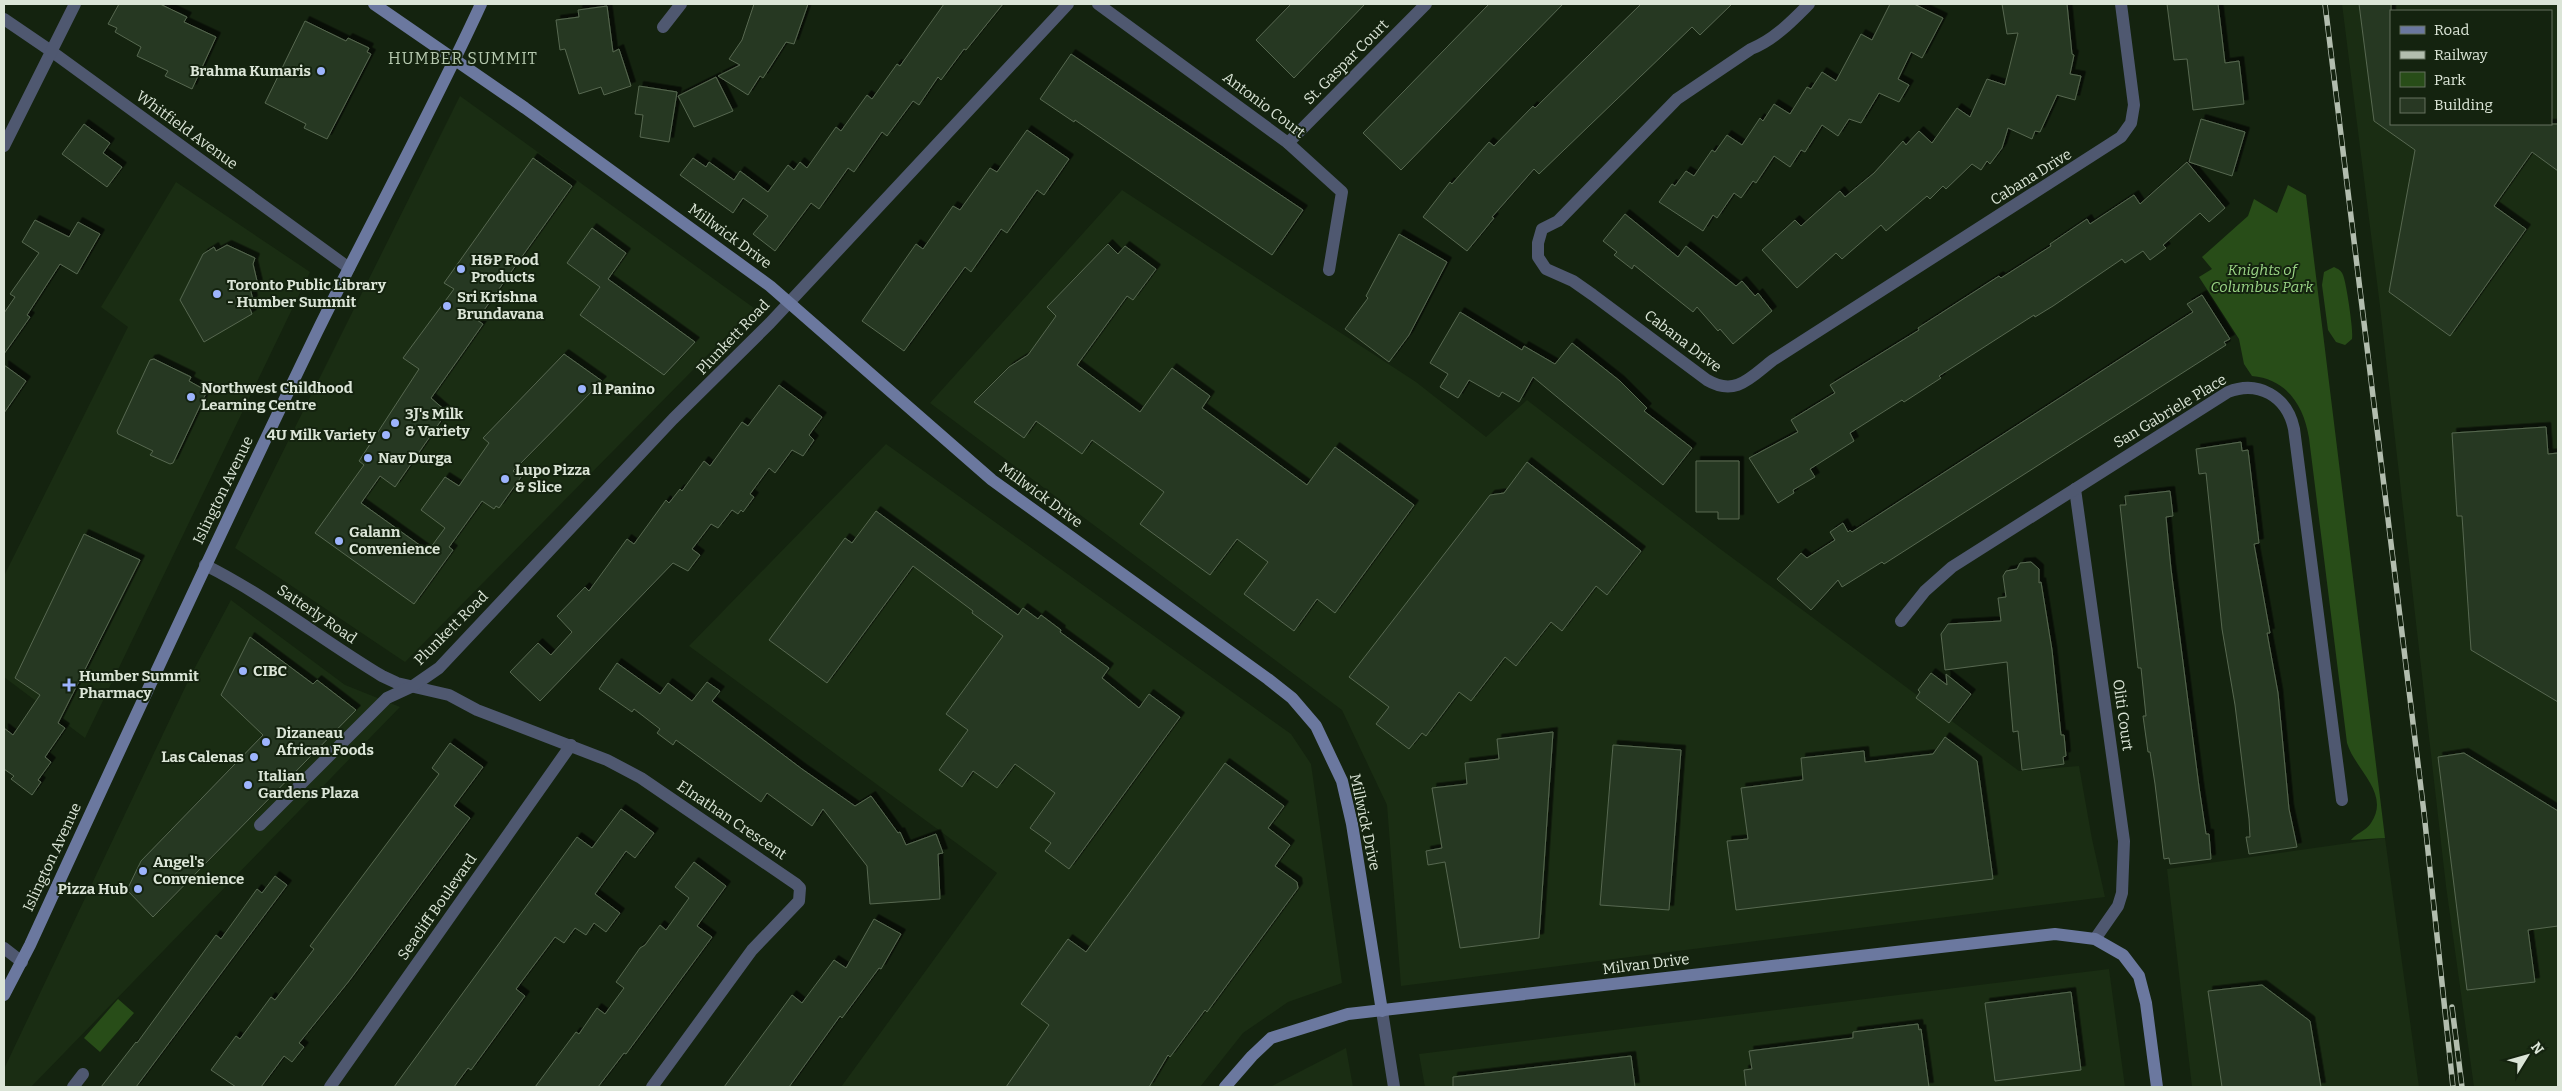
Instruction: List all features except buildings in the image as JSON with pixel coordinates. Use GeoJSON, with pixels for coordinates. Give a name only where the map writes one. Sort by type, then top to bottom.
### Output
{"type":"FeatureCollection","features":[{"type":"Feature","properties":{"kind":"street"},"geometry":{"type":"LineString","coordinates":[[4,146],[75,4]]}},
{"type":"Feature","properties":{"kind":"street","name":"Millwick Drive"},"geometry":{"type":"LineString","coordinates":[[374,4],[455,59],[790,302],[919,418],[992,480],[1268,679],[1304,710],[1316,726],[1342,781],[1352,824],[1394,1087]]}},
{"type":"Feature","properties":{"kind":"street","name":"Islington Avenue"},"geometry":{"type":"LineString","coordinates":[[4,995],[22,962],[205,564],[349,268],[481,4]]}},
{"type":"Feature","properties":{"kind":"street"},"geometry":{"type":"LineString","coordinates":[[663,27],[681,4]]}},
{"type":"Feature","properties":{"kind":"street","name":"Plunkett Road"},"geometry":{"type":"LineString","coordinates":[[260,825],[387,698],[413,686],[439,668],[674,419],[744,351],[1068,4]]}},
{"type":"Feature","properties":{"kind":"street","name":"Antonio Court"},"geometry":{"type":"LineString","coordinates":[[1098,4],[1288,143],[1342,192],[1329,270]]}},
{"type":"Feature","properties":{"kind":"street","name":"St. Gaspar Court"},"geometry":{"type":"LineString","coordinates":[[1288,143],[1426,4]]}},
{"type":"Feature","properties":{"kind":"street","name":"Cabana Drive"},"geometry":{"type":"LineString","coordinates":[[1809,4],[1785,28],[1762,45],[1751,49],[1678,99],[1558,222],[1542,229],[1538,243],[1538,257],[1546,269],[1573,281],[1707,380],[1723,387],[1745,382],[1773,360],[2121,137],[2131,123],[2134,105],[2121,4]]}},
{"type":"Feature","properties":{"kind":"street","name":"Whitfield Avenue"},"geometry":{"type":"LineString","coordinates":[[4,19],[349,268]]}},
{"type":"Feature","properties":{"kind":"street","name":"San Gabriele Place"},"geometry":{"type":"LineString","coordinates":[[1901,621],[1925,591],[1943,574],[2228,392],[2254,388],[2270,393],[2282,404],[2291,418],[2294,429],[2342,800]]}},
{"type":"Feature","properties":{"kind":"street","name":"Oliti Court"},"geometry":{"type":"LineString","coordinates":[[2075,489],[2124,841],[2122,892],[2118,906],[2096,939]]}},
{"type":"Feature","properties":{"kind":"street","name":"Satterly Road"},"geometry":{"type":"LineString","coordinates":[[205,564],[242,583],[289,617],[382,676],[413,686]]}},
{"type":"Feature","properties":{"kind":"street","name":"Elnathan Crescent"},"geometry":{"type":"LineString","coordinates":[[413,686],[449,695],[477,710],[510,721],[552,740],[571,745],[607,760],[641,778],[791,879],[800,888],[799,901],[752,950],[652,1087]]}},
{"type":"Feature","properties":{"kind":"street","name":"Seacliff Boulevard"},"geometry":{"type":"LineString","coordinates":[[330,1087],[571,745]]}},
{"type":"Feature","properties":{"kind":"street","name":"Milvan Drive"},"geometry":{"type":"LineString","coordinates":[[1225,1087],[1252,1056],[1271,1038],[1348,1014],[2055,934],[2096,939]]}},
{"type":"Feature","properties":{"kind":"street"},"geometry":{"type":"LineString","coordinates":[[2096,939],[2123,955],[2139,976],[2146,1003],[2156,1087]]}},
{"type":"Feature","properties":{"kind":"street"},"geometry":{"type":"LineString","coordinates":[[4,948],[22,962]]}},
{"type":"Feature","properties":{"kind":"street"},"geometry":{"type":"LineString","coordinates":[[72,1087],[83,1074]]}},
{"type":"Feature","properties":{"kind":"shaded area"},"geometry":{"type":"Polygon","coordinates":[[[2342,4],[2558,4],[2558,1087],[2474,1087],[2446,886],[2379,298],[2342,4]]]}},
{"type":"Feature","properties":{"kind":"shaded area"},"geometry":{"type":"Polygon","coordinates":[[[460,96],[754,308],[405,662],[235,548],[460,96]]]}},
{"type":"Feature","properties":{"kind":"shaded area"},"geometry":{"type":"Polygon","coordinates":[[[176,182],[310,272],[85,738],[4,677],[4,576],[128,327],[101,307],[176,182]]]}},
{"type":"Feature","properties":{"kind":"shaded area"},"geometry":{"type":"Polygon","coordinates":[[[1122,190],[1416,382],[1486,437],[1527,400],[1719,548],[2019,771],[2079,766],[2105,897],[1401,986],[1387,805],[1342,710],[930,403],[1122,190]]]}},
{"type":"Feature","properties":{"kind":"shaded area"},"geometry":{"type":"Polygon","coordinates":[[[886,444],[1291,734],[1311,764],[1342,983],[1288,1002],[1243,1033],[1200,1087],[841,1087],[997,873],[689,646],[886,444]]]}},
{"type":"Feature","properties":{"kind":"shaded area"},"geometry":{"type":"Polygon","coordinates":[[[231,600],[345,685],[400,707],[31,1087],[4,1087],[4,1069],[191,675],[231,600]]]}},
{"type":"Feature","properties":{"kind":"shaded area"},"geometry":{"type":"Polygon","coordinates":[[[2385,838],[2419,1087],[2192,1087],[2167,869],[2385,838]]]}},
{"type":"Feature","properties":{"kind":"shaded area"},"geometry":{"type":"Polygon","coordinates":[[[2109,969],[2125,1087],[1425,1087],[1419,1054],[2109,969]]]}},
{"type":"Feature","properties":{"kind":"shaded area"},"geometry":{"type":"Polygon","coordinates":[[[1346,1048],[1353,1087],[1270,1087],[1346,1048]]]}},
{"type":"Feature","properties":{"kind":"green space","name":"Knights of Columbus Park"},"geometry":{"type":"Polygon","coordinates":[[[2288,185],[2306,195],[2385,838],[2351,840],[2371,823],[2376,812],[2377,802],[2370,782],[2351,753],[2347,743],[2307,426],[2298,405],[2284,388],[2275,382],[2252,376],[2244,364],[2239,339],[2199,277],[2212,269],[2202,257],[2248,216],[2254,199],[2277,213],[2288,185]]]}},
{"type":"Feature","properties":{"kind":"green space"},"geometry":{"type":"Polygon","coordinates":[[[2334,267],[2343,275],[2352,327],[2352,339],[2345,345],[2336,342],[2328,330],[2322,285],[2324,272],[2334,267]]]}},
{"type":"Feature","properties":{"kind":"green space"},"geometry":{"type":"Polygon","coordinates":[[[118,999],[134,1013],[100,1052],[84,1038],[118,999]]]}},
{"type":"Feature","properties":{"kind":"railway"},"geometry":{"type":"LineString","coordinates":[[2325,4],[2424,813],[2453,1087]]}},
{"type":"Feature","properties":{"kind":"railway"},"geometry":{"type":"LineString","coordinates":[[2452,1007],[2462,1087]]}},
{"type":"Feature","properties":{"kind":"place","name":"Brahma Kumaris"},"geometry":{"type":"Point","coordinates":[321,71]}},
{"type":"Feature","properties":{"kind":"place","name":"H&P Food Products"},"geometry":{"type":"Point","coordinates":[461,269]}},
{"type":"Feature","properties":{"kind":"place","name":"Toronto Public Library - Humber Summit"},"geometry":{"type":"Point","coordinates":[217,294]}},
{"type":"Feature","properties":{"kind":"place","name":"Sri Krishna Brundavana"},"geometry":{"type":"Point","coordinates":[447,306]}},
{"type":"Feature","properties":{"kind":"place","name":"Il Panino"},"geometry":{"type":"Point","coordinates":[582,389]}},
{"type":"Feature","properties":{"kind":"place","name":"Northwest Childhood Learning Centre"},"geometry":{"type":"Point","coordinates":[191,397]}},
{"type":"Feature","properties":{"kind":"place","name":"3J's Milk & Variety"},"geometry":{"type":"Point","coordinates":[395,423]}},
{"type":"Feature","properties":{"kind":"place","name":"4U Milk Variety"},"geometry":{"type":"Point","coordinates":[386,435]}},
{"type":"Feature","properties":{"kind":"place","name":"Nav Durga"},"geometry":{"type":"Point","coordinates":[368,458]}},
{"type":"Feature","properties":{"kind":"place","name":"Lupo Pizza & Slice"},"geometry":{"type":"Point","coordinates":[505,479]}},
{"type":"Feature","properties":{"kind":"place","name":"Galann Convenience"},"geometry":{"type":"Point","coordinates":[339,541]}},
{"type":"Feature","properties":{"kind":"place","name":"CIBC"},"geometry":{"type":"Point","coordinates":[243,671]}},
{"type":"Feature","properties":{"kind":"place","name":"Humber Summit Pharmacy"},"geometry":{"type":"Point","coordinates":[69,685]}},
{"type":"Feature","properties":{"kind":"place","name":"Dizaneau African Foods"},"geometry":{"type":"Point","coordinates":[266,742]}},
{"type":"Feature","properties":{"kind":"place","name":"Las Calenas"},"geometry":{"type":"Point","coordinates":[254,757]}},
{"type":"Feature","properties":{"kind":"place","name":"Italian Gardens Plaza"},"geometry":{"type":"Point","coordinates":[248,785]}},
{"type":"Feature","properties":{"kind":"place","name":"Angel's Convenience"},"geometry":{"type":"Point","coordinates":[143,871]}},
{"type":"Feature","properties":{"kind":"place","name":"Pizza Hub"},"geometry":{"type":"Point","coordinates":[138,889]}},
{"type":"Feature","properties":{"kind":"district","name":"HUMBER SUMMIT"},"geometry":{"type":"Point","coordinates":[463,58]}}]}
